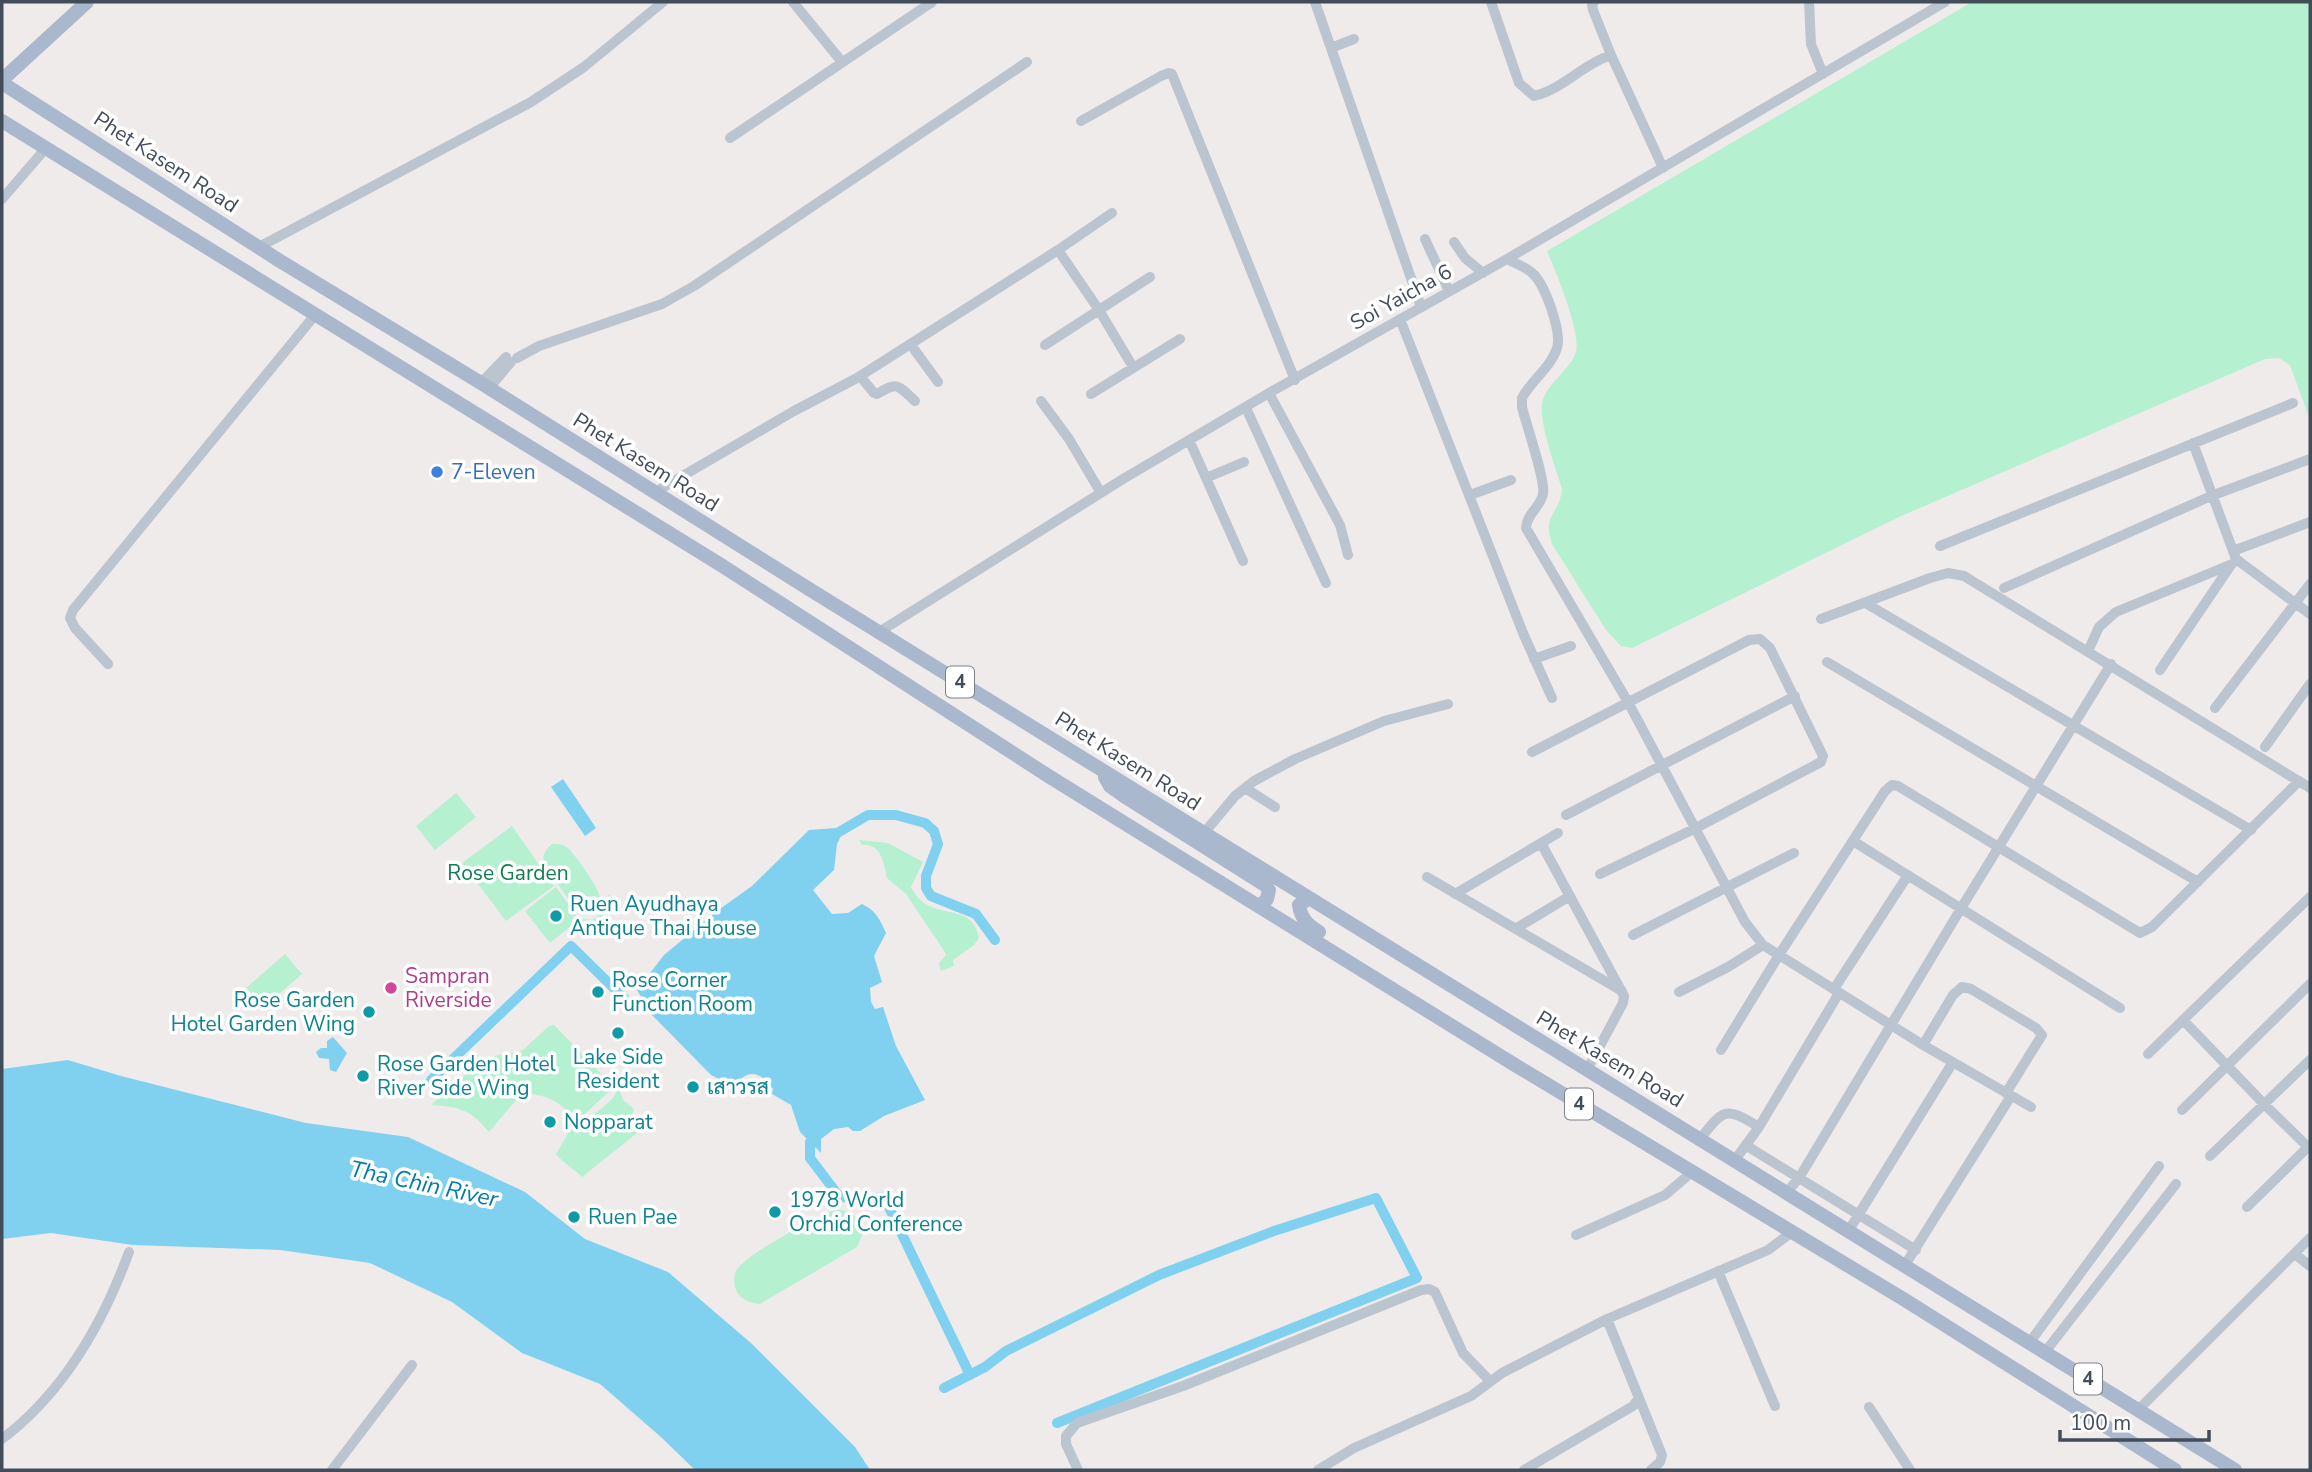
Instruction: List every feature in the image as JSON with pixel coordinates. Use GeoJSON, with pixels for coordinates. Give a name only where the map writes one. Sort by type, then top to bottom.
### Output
{"type":"FeatureCollection","features":[{"type":"Feature","properties":{"kind":"main road"},"geometry":{"type":"LineString","coordinates":[[2,82],[87,2]]}},
{"type":"Feature","properties":{"kind":"main road","name":"Phet Kasem Road"},"geometry":{"type":"LineString","coordinates":[[2,82],[259,247],[2235,1470]]}},
{"type":"Feature","properties":{"kind":"main road","name":"4"},"geometry":{"type":"LineString","coordinates":[[2,121],[721,565],[1050,777],[1905,1300],[2175,1470]]}},
{"type":"Feature","properties":{"kind":"main road"},"geometry":{"type":"LineString","coordinates":[[1105,772],[1104,780],[1124,796],[1265,885],[1269,890],[1267,899],[1260,906]]}},
{"type":"Feature","properties":{"kind":"main road"},"geometry":{"type":"LineString","coordinates":[[1310,898],[1299,905],[1300,913],[1307,924],[1402,984],[1411,1000]]}},
{"type":"Feature","properties":{"kind":"street"},"geometry":{"type":"LineString","coordinates":[[259,247],[531,102],[584,67],[663,2]]}},
{"type":"Feature","properties":{"kind":"street"},"geometry":{"type":"LineString","coordinates":[[793,2],[842,62]]}},
{"type":"Feature","properties":{"kind":"street"},"geometry":{"type":"LineString","coordinates":[[730,138],[932,2]]}},
{"type":"Feature","properties":{"kind":"street"},"geometry":{"type":"LineString","coordinates":[[1315,2],[1421,307]]}},
{"type":"Feature","properties":{"kind":"street"},"geometry":{"type":"LineString","coordinates":[[1491,2],[1519,83],[1534,96],[1546,93],[1593,63],[1611,55]]}},
{"type":"Feature","properties":{"kind":"street"},"geometry":{"type":"LineString","coordinates":[[1594,2],[1593,10],[1611,55],[1663,168]]}},
{"type":"Feature","properties":{"kind":"street"},"geometry":{"type":"LineString","coordinates":[[1809,2],[1811,44],[1823,74]]}},
{"type":"Feature","properties":{"kind":"street","name":"Soi Yaicha 6"},"geometry":{"type":"LineString","coordinates":[[879,632],[1101,493],[1269,393],[1483,273],[1945,2]]}},
{"type":"Feature","properties":{"kind":"street"},"geometry":{"type":"LineString","coordinates":[[1331,48],[1354,38]]}},
{"type":"Feature","properties":{"kind":"street"},"geometry":{"type":"LineString","coordinates":[[485,385],[512,358],[539,346],[662,304],[694,286],[1027,62]]}},
{"type":"Feature","properties":{"kind":"street"},"geometry":{"type":"LineString","coordinates":[[1081,121],[1161,76],[1172,74],[1295,380]]}},
{"type":"Feature","properties":{"kind":"street"},"geometry":{"type":"LineString","coordinates":[[2,199],[46,148]]}},
{"type":"Feature","properties":{"kind":"street"},"geometry":{"type":"LineString","coordinates":[[655,492],[911,345],[1112,213]]}},
{"type":"Feature","properties":{"kind":"street"},"geometry":{"type":"LineString","coordinates":[[1425,239],[1449,291]]}},
{"type":"Feature","properties":{"kind":"street"},"geometry":{"type":"LineString","coordinates":[[1454,242],[1465,258],[1483,273]]}},
{"type":"Feature","properties":{"kind":"street"},"geometry":{"type":"LineString","coordinates":[[1058,250],[1099,310],[1133,367]]}},
{"type":"Feature","properties":{"kind":"street"},"geometry":{"type":"LineString","coordinates":[[1507,259],[1531,272],[1539,281],[1559,340],[1557,351],[1522,398],[1544,490],[1538,504],[1529,514],[1526,528],[1629,702],[1751,933],[1763,945],[1836,991],[2031,1107]]}},
{"type":"Feature","properties":{"kind":"street"},"geometry":{"type":"LineString","coordinates":[[1045,345],[1150,277]]}},
{"type":"Feature","properties":{"kind":"street"},"geometry":{"type":"LineString","coordinates":[[108,664],[75,628],[70,618],[73,610],[315,315]]}},
{"type":"Feature","properties":{"kind":"street"},"geometry":{"type":"LineString","coordinates":[[1400,319],[1534,659],[1552,698]]}},
{"type":"Feature","properties":{"kind":"street"},"geometry":{"type":"LineString","coordinates":[[1091,394],[1180,339]]}},
{"type":"Feature","properties":{"kind":"street"},"geometry":{"type":"LineString","coordinates":[[911,345],[938,382]]}},
{"type":"Feature","properties":{"kind":"street"},"geometry":{"type":"LineString","coordinates":[[860,376],[874,393],[895,385],[900,386],[915,401]]}},
{"type":"Feature","properties":{"kind":"street"},"geometry":{"type":"LineString","coordinates":[[1269,393],[1340,525],[1348,555]]}},
{"type":"Feature","properties":{"kind":"street"},"geometry":{"type":"LineString","coordinates":[[1041,401],[1069,439],[1101,493]]}},
{"type":"Feature","properties":{"kind":"street"},"geometry":{"type":"LineString","coordinates":[[1940,546],[2293,402]]}},
{"type":"Feature","properties":{"kind":"street"},"geometry":{"type":"LineString","coordinates":[[1246,408],[1325,583]]}},
{"type":"Feature","properties":{"kind":"street"},"geometry":{"type":"LineString","coordinates":[[1190,442],[1242,561]]}},
{"type":"Feature","properties":{"kind":"street"},"geometry":{"type":"LineString","coordinates":[[2193,443],[2234,558],[2310,614]]}},
{"type":"Feature","properties":{"kind":"street"},"geometry":{"type":"LineString","coordinates":[[2004,588],[2211,496],[2310,458]]}},
{"type":"Feature","properties":{"kind":"street"},"geometry":{"type":"LineString","coordinates":[[1206,478],[1244,462]]}},
{"type":"Feature","properties":{"kind":"street"},"geometry":{"type":"LineString","coordinates":[[1470,495],[1511,480]]}},
{"type":"Feature","properties":{"kind":"street"},"geometry":{"type":"LineString","coordinates":[[2088,651],[2099,628],[2116,612],[2310,522]]}},
{"type":"Feature","properties":{"kind":"street"},"geometry":{"type":"LineString","coordinates":[[2160,670],[2234,558]]}},
{"type":"Feature","properties":{"kind":"street"},"geometry":{"type":"LineString","coordinates":[[1821,620],[1948,573],[1964,576],[2310,788]]}},
{"type":"Feature","properties":{"kind":"street"},"geometry":{"type":"LineString","coordinates":[[2215,708],[2310,584]]}},
{"type":"Feature","properties":{"kind":"street"},"geometry":{"type":"LineString","coordinates":[[1867,604],[2251,830]]}},
{"type":"Feature","properties":{"kind":"street"},"geometry":{"type":"LineString","coordinates":[[1532,752],[1755,638],[1765,642],[1770,648],[1823,756],[1821,762],[1696,828],[1600,874]]}},
{"type":"Feature","properties":{"kind":"street"},"geometry":{"type":"LineString","coordinates":[[1534,659],[1571,646]]}},
{"type":"Feature","properties":{"kind":"street"},"geometry":{"type":"LineString","coordinates":[[1827,662],[2197,882]]}},
{"type":"Feature","properties":{"kind":"street"},"geometry":{"type":"LineString","coordinates":[[1787,1192],[1800,1178],[2111,664]]}},
{"type":"Feature","properties":{"kind":"street"},"geometry":{"type":"LineString","coordinates":[[2265,747],[2310,684]]}},
{"type":"Feature","properties":{"kind":"street"},"geometry":{"type":"LineString","coordinates":[[1566,815],[1795,696]]}},
{"type":"Feature","properties":{"kind":"street"},"geometry":{"type":"LineString","coordinates":[[1204,833],[1235,796],[1254,781],[1384,721],[1448,704]]}},
{"type":"Feature","properties":{"kind":"street"},"geometry":{"type":"LineString","coordinates":[[1721,1050],[1779,955],[1885,791],[1892,785],[2000,846],[2140,933],[2152,927],[2299,781]]}},
{"type":"Feature","properties":{"kind":"street"},"geometry":{"type":"LineString","coordinates":[[1245,788],[1275,807]]}},
{"type":"Feature","properties":{"kind":"street"},"geometry":{"type":"LineString","coordinates":[[1455,894],[1558,834]]}},
{"type":"Feature","properties":{"kind":"street"},"geometry":{"type":"LineString","coordinates":[[1853,841],[2120,1009]]}},
{"type":"Feature","properties":{"kind":"street"},"geometry":{"type":"LineString","coordinates":[[1541,844],[1622,991],[1623,1003],[1587,1070]]}},
{"type":"Feature","properties":{"kind":"street"},"geometry":{"type":"LineString","coordinates":[[1633,935],[1794,853]]}},
{"type":"Feature","properties":{"kind":"street"},"geometry":{"type":"LineString","coordinates":[[1735,1160],[1747,1146],[1836,991],[1908,875]]}},
{"type":"Feature","properties":{"kind":"street"},"geometry":{"type":"LineString","coordinates":[[1427,877],[1622,991]]}},
{"type":"Feature","properties":{"kind":"street"},"geometry":{"type":"LineString","coordinates":[[1515,929],[1570,896]]}},
{"type":"Feature","properties":{"kind":"street"},"geometry":{"type":"LineString","coordinates":[[2148,1054],[2310,897]]}},
{"type":"Feature","properties":{"kind":"street"},"geometry":{"type":"LineString","coordinates":[[1679,992],[1728,967],[1763,945]]}},
{"type":"Feature","properties":{"kind":"street"},"geometry":{"type":"LineString","coordinates":[[2182,1110],[2310,984]]}},
{"type":"Feature","properties":{"kind":"street"},"geometry":{"type":"LineString","coordinates":[[1905,1265],[2042,1035],[2036,1028],[1971,989],[1962,987],[1953,995],[1923,1045]]}},
{"type":"Feature","properties":{"kind":"street"},"geometry":{"type":"LineString","coordinates":[[2183,1020],[2264,1104],[2310,1147],[2247,1207]]}},
{"type":"Feature","properties":{"kind":"street"},"geometry":{"type":"LineString","coordinates":[[2210,1156],[2310,1060]]}},
{"type":"Feature","properties":{"kind":"street"},"geometry":{"type":"LineString","coordinates":[[1849,1230],[1953,1062]]}},
{"type":"Feature","properties":{"kind":"street"},"geometry":{"type":"LineString","coordinates":[[1700,1139],[1714,1121],[1729,1112],[1737,1113],[1759,1126]]}},
{"type":"Feature","properties":{"kind":"street"},"geometry":{"type":"LineString","coordinates":[[1747,1146],[1916,1250]]}},
{"type":"Feature","properties":{"kind":"street"},"geometry":{"type":"LineString","coordinates":[[2030,1342],[2159,1166]]}},
{"type":"Feature","properties":{"kind":"street"},"geometry":{"type":"LineString","coordinates":[[1576,1235],[1665,1195],[1692,1172]]}},
{"type":"Feature","properties":{"kind":"street"},"geometry":{"type":"LineString","coordinates":[[2045,1352],[2176,1184]]}},
{"type":"Feature","properties":{"kind":"street"},"geometry":{"type":"LineString","coordinates":[[1318,1470],[1354,1448],[1471,1396],[1502,1373],[1607,1319],[1768,1250],[1791,1232]]}},
{"type":"Feature","properties":{"kind":"street"},"geometry":{"type":"LineString","coordinates":[[2138,1410],[2310,1238]]}},
{"type":"Feature","properties":{"kind":"street"},"geometry":{"type":"LineString","coordinates":[[2,1439],[37,1408],[89,1340],[130,1252]]}},
{"type":"Feature","properties":{"kind":"street"},"geometry":{"type":"LineString","coordinates":[[2295,1254],[2310,1266]]}},
{"type":"Feature","properties":{"kind":"street"},"geometry":{"type":"LineString","coordinates":[[1718,1271],[1775,1406]]}},
{"type":"Feature","properties":{"kind":"street"},"geometry":{"type":"LineString","coordinates":[[1078,1470],[1066,1444],[1066,1436],[1077,1423],[1183,1386],[1421,1290],[1429,1289],[1435,1292],[1463,1353],[1490,1381]]}},
{"type":"Feature","properties":{"kind":"street"},"geometry":{"type":"LineString","coordinates":[[1607,1319],[1662,1455],[1660,1462],[1651,1470]]}},
{"type":"Feature","properties":{"kind":"street"},"geometry":{"type":"LineString","coordinates":[[331,1470],[412,1365]]}},
{"type":"Feature","properties":{"kind":"street"},"geometry":{"type":"LineString","coordinates":[[1524,1470],[1633,1406],[1639,1398]]}},
{"type":"Feature","properties":{"kind":"street"},"geometry":{"type":"LineString","coordinates":[[1869,1407],[1910,1470]]}},
{"type":"Feature","properties":{"kind":"green space"},"geometry":{"type":"Polygon","coordinates":[[[1972,2],[2310,2],[2310,420],[2290,365],[2279,358],[2265,359],[1899,517],[1632,648],[1621,646],[1606,630],[1552,544],[1549,534],[1550,520],[1562,489],[1545,434],[1542,404],[1548,390],[1575,355],[1577,346],[1567,304],[1547,251],[1972,2]]]}},
{"type":"Feature","properties":{"kind":"green space"},"geometry":{"type":"Polygon","coordinates":[[[456,793],[476,817],[435,850],[416,826],[456,793]]]}},
{"type":"Feature","properties":{"kind":"green space","name":"Rose Garden"},"geometry":{"type":"Polygon","coordinates":[[[512,826],[554,886],[506,921],[462,863],[512,826]]]}},
{"type":"Feature","properties":{"kind":"green space"},"geometry":{"type":"Polygon","coordinates":[[[859,840],[888,843],[923,862],[911,887],[919,899],[929,906],[968,918],[975,926],[979,938],[974,945],[953,960],[954,966],[941,971],[939,963],[946,955],[945,952],[906,894],[887,878],[877,850],[862,845],[859,840]]]}},
{"type":"Feature","properties":{"kind":"green space"},"geometry":{"type":"Polygon","coordinates":[[[552,844],[568,848],[594,884],[602,905],[594,914],[582,914],[576,910],[544,864],[545,853],[552,844]]]}},
{"type":"Feature","properties":{"kind":"green space"},"geometry":{"type":"Polygon","coordinates":[[[556,887],[577,916],[591,920],[596,918],[602,911],[608,894],[612,897],[608,911],[580,934],[572,925],[550,943],[525,911],[556,887]]]}},
{"type":"Feature","properties":{"kind":"green space"},"geometry":{"type":"Polygon","coordinates":[[[285,954],[302,974],[263,1008],[246,988],[285,954]]]}},
{"type":"Feature","properties":{"kind":"green space"},"geometry":{"type":"Polygon","coordinates":[[[554,1025],[614,1087],[575,1123],[554,1100],[523,1092],[489,1132],[476,1118],[464,1111],[431,1105],[485,1058],[523,1050],[549,1026],[554,1025]]]}},
{"type":"Feature","properties":{"kind":"green space"},"geometry":{"type":"Polygon","coordinates":[[[619,1089],[623,1100],[634,1109],[630,1122],[637,1133],[582,1177],[556,1154],[569,1132],[602,1108],[619,1089]]]}},
{"type":"Feature","properties":{"kind":"green space"},"geometry":{"type":"Polygon","coordinates":[[[837,1210],[851,1214],[859,1224],[863,1233],[857,1247],[760,1304],[739,1295],[735,1287],[735,1277],[741,1265],[792,1231],[827,1212],[837,1210]]]}},
{"type":"Feature","properties":{"kind":"water"},"geometry":{"type":"Polygon","coordinates":[[[563,779],[596,828],[585,836],[551,787],[563,779]]]}},
{"type":"Feature","properties":{"kind":"water"},"geometry":{"type":"Polygon","coordinates":[[[836,828],[841,836],[837,844],[834,870],[813,890],[832,914],[848,913],[862,904],[874,912],[882,923],[886,933],[874,956],[882,982],[870,988],[871,1002],[875,1009],[883,1007],[896,1046],[925,1100],[884,1116],[860,1131],[853,1131],[848,1127],[834,1129],[821,1139],[821,1153],[800,1132],[791,1105],[772,1094],[773,1089],[767,1082],[755,1074],[750,1074],[740,1080],[734,1089],[726,1079],[721,1080],[711,1075],[652,1015],[637,990],[664,955],[752,886],[809,830],[836,828]]]}},
{"type":"Feature","properties":{"kind":"water"},"geometry":{"type":"Polygon","coordinates":[[[333,1037],[347,1053],[336,1072],[330,1070],[329,1059],[319,1058],[316,1052],[327,1048],[327,1041],[333,1037]]]}},
{"type":"Feature","properties":{"kind":"water","name":"Tha Chin River"},"geometry":{"type":"Polygon","coordinates":[[[68,1060],[306,1123],[408,1137],[525,1192],[585,1239],[668,1272],[751,1343],[855,1447],[870,1470],[695,1470],[600,1384],[522,1353],[452,1302],[370,1263],[280,1250],[133,1245],[51,1233],[2,1239],[2,1069],[68,1060]]]}},
{"type":"Feature","properties":{"kind":"waterway"},"geometry":{"type":"LineString","coordinates":[[839,832],[868,815],[896,815],[925,823],[934,831],[938,844],[926,876],[926,888],[931,896],[976,914],[995,940]]}},
{"type":"Feature","properties":{"kind":"waterway"},"geometry":{"type":"LineString","coordinates":[[431,1080],[571,946],[630,1004],[644,1002]]}},
{"type":"Feature","properties":{"kind":"waterway"},"geometry":{"type":"LineString","coordinates":[[810,1142],[810,1158],[838,1195],[855,1201],[884,1197],[970,1375]]}},
{"type":"Feature","properties":{"kind":"waterway"},"geometry":{"type":"LineString","coordinates":[[944,1388],[985,1367],[1006,1351],[1159,1275],[1274,1231],[1376,1198],[1417,1278],[1057,1423]]}},
{"type":"Feature","properties":{"kind":"place","name":"7-Eleven"},"geometry":{"type":"Point","coordinates":[437,472]}},
{"type":"Feature","properties":{"kind":"place","name":"Ruen Ayudhaya Antique Thai House"},"geometry":{"type":"Point","coordinates":[556,916]}},
{"type":"Feature","properties":{"kind":"place","name":"Sampran Riverside"},"geometry":{"type":"Point","coordinates":[391,988]}},
{"type":"Feature","properties":{"kind":"place","name":"Rose Corner Function Room"},"geometry":{"type":"Point","coordinates":[598,992]}},
{"type":"Feature","properties":{"kind":"place","name":"Rose Garden Hotel Garden Wing"},"geometry":{"type":"Point","coordinates":[369,1012]}},
{"type":"Feature","properties":{"kind":"place","name":"Lake Side Resident"},"geometry":{"type":"Point","coordinates":[618,1033]}},
{"type":"Feature","properties":{"kind":"place","name":"Rose Garden Hotel River Side Wing"},"geometry":{"type":"Point","coordinates":[363,1076]}},
{"type":"Feature","properties":{"kind":"place","name":"เสาวรส"},"geometry":{"type":"Point","coordinates":[693,1087]}},
{"type":"Feature","properties":{"kind":"place","name":"Nopparat"},"geometry":{"type":"Point","coordinates":[550,1122]}},
{"type":"Feature","properties":{"kind":"place","name":"1978 World Orchid Conference"},"geometry":{"type":"Point","coordinates":[775,1212]}},
{"type":"Feature","properties":{"kind":"place","name":"Ruen Pae"},"geometry":{"type":"Point","coordinates":[574,1217]}}]}
